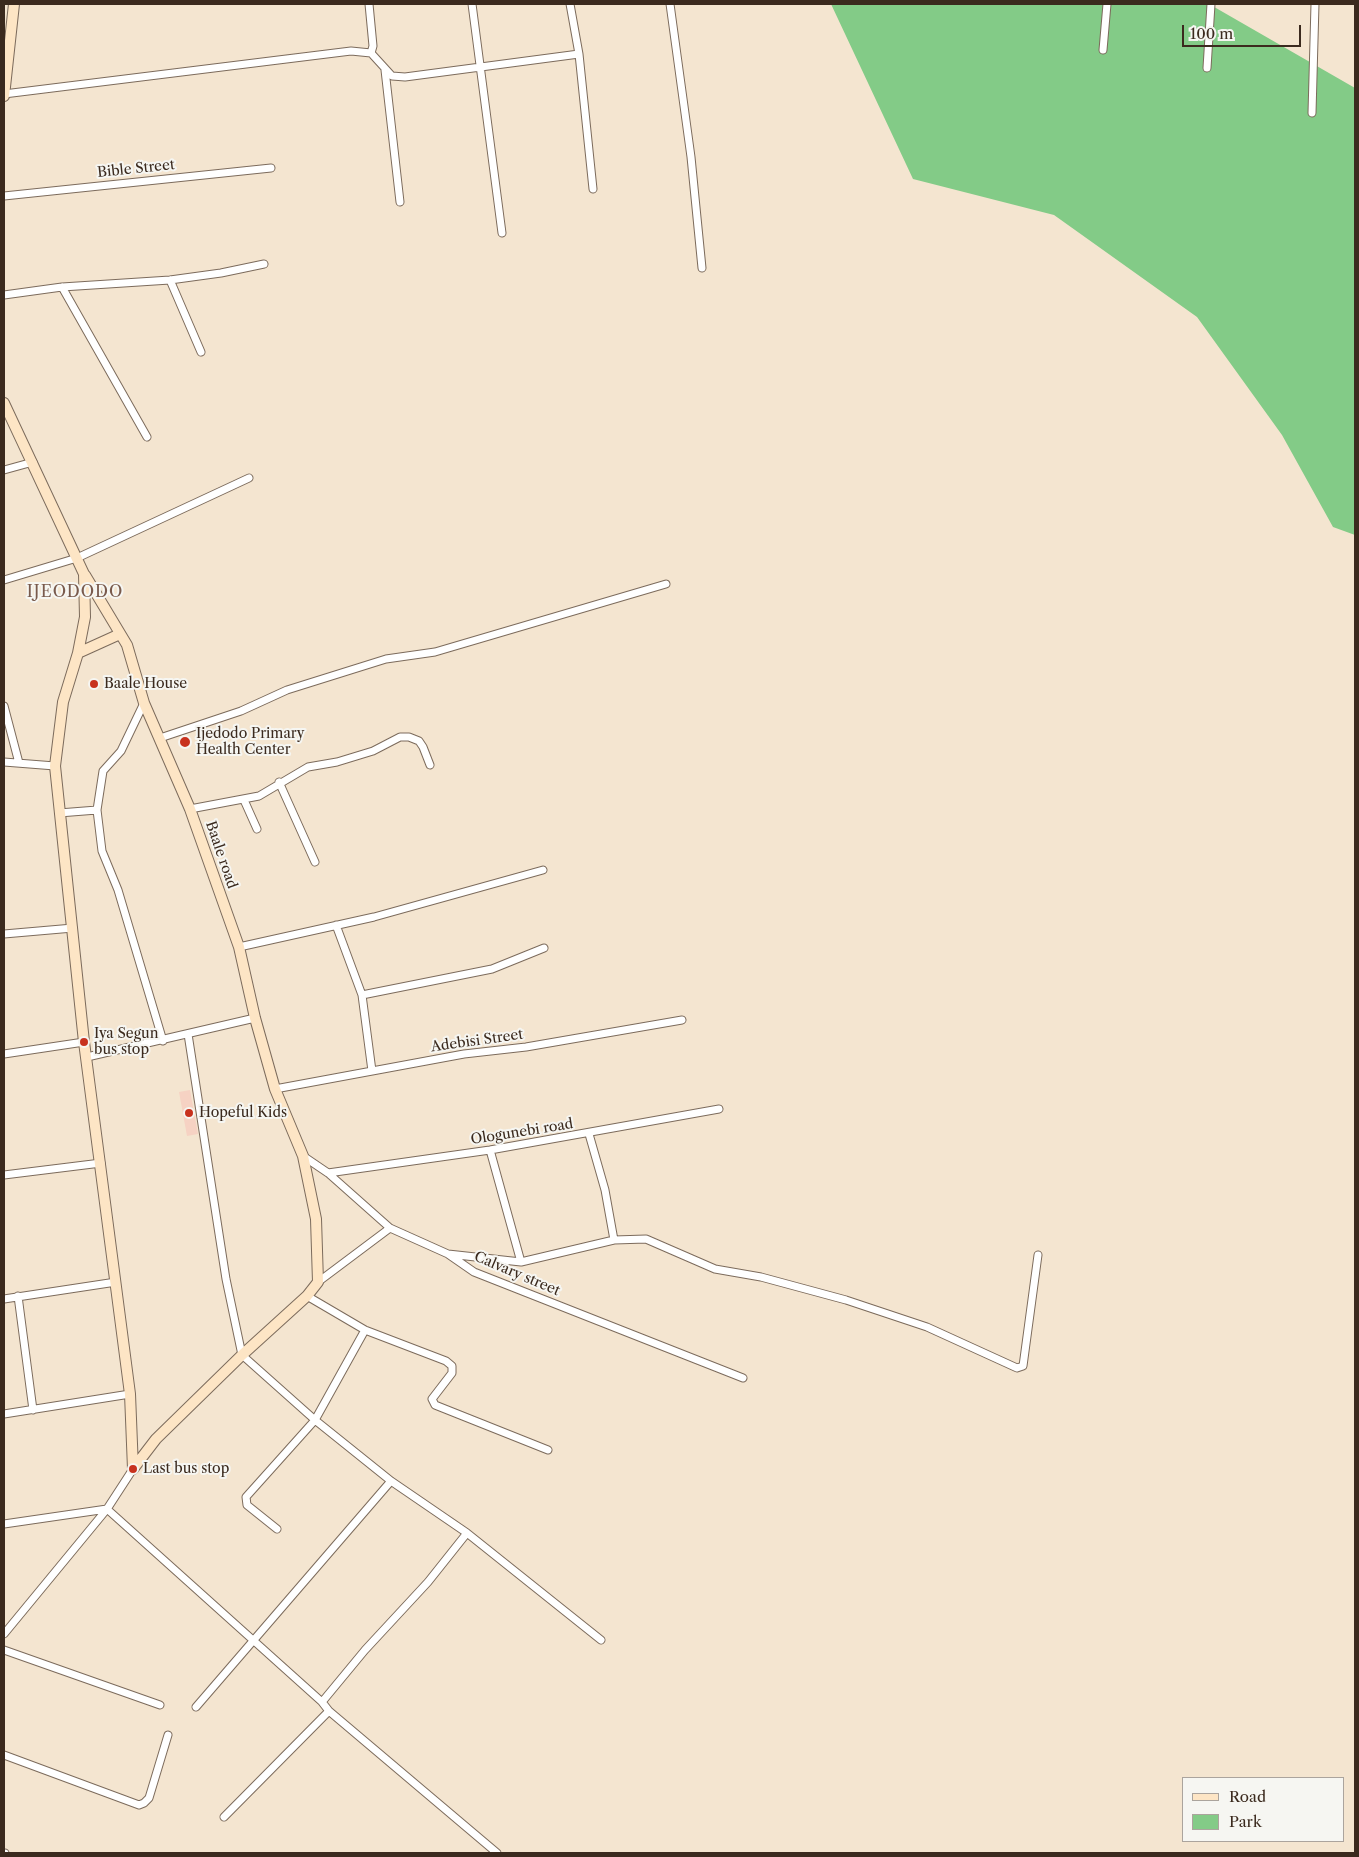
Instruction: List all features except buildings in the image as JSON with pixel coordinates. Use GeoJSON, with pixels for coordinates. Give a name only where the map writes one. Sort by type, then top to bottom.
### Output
{"type":"FeatureCollection","features":[{"type":"Feature","properties":{"kind":"street"},"geometry":{"type":"LineString","coordinates":[[14,4],[4,95],[351,51],[371,53],[392,76],[405,78],[579,54]]}},
{"type":"Feature","properties":{"kind":"street"},"geometry":{"type":"LineString","coordinates":[[369,4],[373,46],[371,53]]}},
{"type":"Feature","properties":{"kind":"street"},"geometry":{"type":"LineString","coordinates":[[472,4],[502,233]]}},
{"type":"Feature","properties":{"kind":"street"},"geometry":{"type":"LineString","coordinates":[[570,4],[579,54],[593,189]]}},
{"type":"Feature","properties":{"kind":"street"},"geometry":{"type":"LineString","coordinates":[[670,4],[691,157],[702,268]]}},
{"type":"Feature","properties":{"kind":"street"},"geometry":{"type":"LineString","coordinates":[[1103,50],[1106,4]]}},
{"type":"Feature","properties":{"kind":"street"},"geometry":{"type":"LineString","coordinates":[[1207,68],[1210,4]]}},
{"type":"Feature","properties":{"kind":"street"},"geometry":{"type":"LineString","coordinates":[[1312,113],[1315,4]]}},
{"type":"Feature","properties":{"kind":"street"},"geometry":{"type":"LineString","coordinates":[[385,70],[400,202]]}},
{"type":"Feature","properties":{"kind":"street","name":"Bible Street"},"geometry":{"type":"LineString","coordinates":[[4,196],[271,168]]}},
{"type":"Feature","properties":{"kind":"street"},"geometry":{"type":"LineString","coordinates":[[4,295],[62,286],[170,280],[221,273],[264,264]]}},
{"type":"Feature","properties":{"kind":"street"},"geometry":{"type":"LineString","coordinates":[[170,280],[201,352]]}},
{"type":"Feature","properties":{"kind":"street"},"geometry":{"type":"LineString","coordinates":[[62,286],[147,438]]}},
{"type":"Feature","properties":{"kind":"street"},"geometry":{"type":"LineString","coordinates":[[4,403],[84,574],[85,616],[78,653],[63,702],[54,766],[84,1042],[130,1394],[133,1469]]}},
{"type":"Feature","properties":{"kind":"street"},"geometry":{"type":"LineString","coordinates":[[4,470],[33,462]]}},
{"type":"Feature","properties":{"kind":"street"},"geometry":{"type":"LineString","coordinates":[[4,580],[77,558],[250,478]]}},
{"type":"Feature","properties":{"kind":"street","name":"Baale road"},"geometry":{"type":"LineString","coordinates":[[84,574],[127,645],[144,703],[190,809],[239,947],[255,1018],[275,1089],[303,1156],[316,1219],[318,1282]]}},
{"type":"Feature","properties":{"kind":"street"},"geometry":{"type":"LineString","coordinates":[[160,738],[241,711],[287,690],[386,659],[435,652],[666,584]]}},
{"type":"Feature","properties":{"kind":"street"},"geometry":{"type":"LineString","coordinates":[[78,653],[120,634]]}},
{"type":"Feature","properties":{"kind":"street"},"geometry":{"type":"LineString","coordinates":[[144,703],[121,751],[102,771],[97,810],[102,850],[118,890],[163,1040]]}},
{"type":"Feature","properties":{"kind":"street"},"geometry":{"type":"LineString","coordinates":[[4,706],[19,762]]}},
{"type":"Feature","properties":{"kind":"street"},"geometry":{"type":"LineString","coordinates":[[190,809],[259,796],[279,782],[308,767],[337,762],[374,751],[400,737],[409,737],[419,741],[430,765]]}},
{"type":"Feature","properties":{"kind":"street"},"geometry":{"type":"LineString","coordinates":[[4,762],[54,766]]}},
{"type":"Feature","properties":{"kind":"street"},"geometry":{"type":"LineString","coordinates":[[279,782],[315,862]]}},
{"type":"Feature","properties":{"kind":"street"},"geometry":{"type":"LineString","coordinates":[[244,800],[257,829]]}},
{"type":"Feature","properties":{"kind":"street"},"geometry":{"type":"LineString","coordinates":[[59,813],[97,810]]}},
{"type":"Feature","properties":{"kind":"street"},"geometry":{"type":"LineString","coordinates":[[239,947],[336,925],[544,870]]}},
{"type":"Feature","properties":{"kind":"street"},"geometry":{"type":"LineString","coordinates":[[336,925],[362,995],[372,1071]]}},
{"type":"Feature","properties":{"kind":"street"},"geometry":{"type":"LineString","coordinates":[[4,934],[73,928]]}},
{"type":"Feature","properties":{"kind":"street"},"geometry":{"type":"LineString","coordinates":[[362,995],[492,969],[519,960],[544,948]]}},
{"type":"Feature","properties":{"kind":"street"},"geometry":{"type":"LineString","coordinates":[[87,1057],[255,1018]]}},
{"type":"Feature","properties":{"kind":"street","name":"Adebisi Street"},"geometry":{"type":"LineString","coordinates":[[275,1089],[372,1071],[682,1020]]}},
{"type":"Feature","properties":{"kind":"street"},"geometry":{"type":"LineString","coordinates":[[188,1034],[226,1279],[242,1355],[315,1420],[391,1481],[468,1533],[601,1640]]}},
{"type":"Feature","properties":{"kind":"street"},"geometry":{"type":"LineString","coordinates":[[4,1054],[84,1042]]}},
{"type":"Feature","properties":{"kind":"street","name":"Ologunebi road"},"geometry":{"type":"LineString","coordinates":[[328,1173],[589,1134],[719,1109]]}},
{"type":"Feature","properties":{"kind":"street"},"geometry":{"type":"LineString","coordinates":[[589,1134],[605,1190],[614,1240]]}},
{"type":"Feature","properties":{"kind":"street"},"geometry":{"type":"LineString","coordinates":[[490,1150],[521,1262]]}},
{"type":"Feature","properties":{"kind":"street","name":"Calvary street"},"geometry":{"type":"LineString","coordinates":[[303,1156],[328,1173],[390,1228],[448,1254],[474,1272],[743,1378]]}},
{"type":"Feature","properties":{"kind":"street"},"geometry":{"type":"LineString","coordinates":[[4,1175],[101,1163]]}},
{"type":"Feature","properties":{"kind":"street"},"geometry":{"type":"LineString","coordinates":[[4,1634],[107,1509],[133,1469],[156,1439],[242,1355],[307,1296],[318,1282],[390,1228]]}},
{"type":"Feature","properties":{"kind":"street"},"geometry":{"type":"LineString","coordinates":[[448,1254],[521,1262],[614,1240],[646,1239],[715,1269],[761,1277],[846,1300],[927,1327],[1017,1368],[1023,1366],[1038,1255]]}},
{"type":"Feature","properties":{"kind":"street"},"geometry":{"type":"LineString","coordinates":[[4,1298],[116,1282]]}},
{"type":"Feature","properties":{"kind":"street"},"geometry":{"type":"LineString","coordinates":[[18,1296],[34,1410]]}},
{"type":"Feature","properties":{"kind":"street"},"geometry":{"type":"LineString","coordinates":[[307,1296],[365,1330],[446,1361],[452,1366],[452,1373],[432,1399],[435,1405],[548,1450]]}},
{"type":"Feature","properties":{"kind":"street"},"geometry":{"type":"LineString","coordinates":[[277,1529],[247,1505],[246,1497],[315,1420],[365,1330]]}},
{"type":"Feature","properties":{"kind":"street"},"geometry":{"type":"LineString","coordinates":[[4,1414],[130,1394]]}},
{"type":"Feature","properties":{"kind":"street"},"geometry":{"type":"LineString","coordinates":[[196,1707],[255,1641],[391,1481]]}},
{"type":"Feature","properties":{"kind":"street"},"geometry":{"type":"LineString","coordinates":[[4,1524],[107,1509]]}},
{"type":"Feature","properties":{"kind":"street"},"geometry":{"type":"LineString","coordinates":[[107,1509],[322,1702],[328,1712],[497,1853]]}},
{"type":"Feature","properties":{"kind":"street"},"geometry":{"type":"LineString","coordinates":[[322,1702],[365,1650],[428,1582],[468,1533]]}},
{"type":"Feature","properties":{"kind":"street"},"geometry":{"type":"LineString","coordinates":[[4,1650],[160,1705]]}},
{"type":"Feature","properties":{"kind":"street"},"geometry":{"type":"LineString","coordinates":[[224,1817],[328,1712]]}},
{"type":"Feature","properties":{"kind":"street"},"geometry":{"type":"LineString","coordinates":[[4,1755],[139,1805],[148,1798],[168,1735]]}},
{"type":"Feature","properties":{"kind":"shaded area","name":"Hopeful Kids"},"geometry":{"type":"Polygon","coordinates":[[[190,1090],[198,1134],[187,1136],[179,1092],[190,1090]]]}},
{"type":"Feature","properties":{"kind":"green space"},"geometry":{"type":"Polygon","coordinates":[[[831,4],[1209,4],[1355,88],[1355,535],[1333,527],[1282,435],[1197,317],[1054,215],[913,179],[831,4]]]}},
{"type":"Feature","properties":{"kind":"place","name":"Baale House"},"geometry":{"type":"Point","coordinates":[94,684]}},
{"type":"Feature","properties":{"kind":"place","name":"Ijedodo Primary Health Center"},"geometry":{"type":"Point","coordinates":[185,742]}},
{"type":"Feature","properties":{"kind":"place","name":"Iya Segun bus stop"},"geometry":{"type":"Point","coordinates":[84,1042]}},
{"type":"Feature","properties":{"kind":"place","name":"Hopeful Kids"},"geometry":{"type":"Point","coordinates":[189,1113]}},
{"type":"Feature","properties":{"kind":"place","name":"Last bus stop"},"geometry":{"type":"Point","coordinates":[133,1469]}},
{"type":"Feature","properties":{"kind":"district","name":"IJEODODO"},"geometry":{"type":"Point","coordinates":[75,592]}}]}
